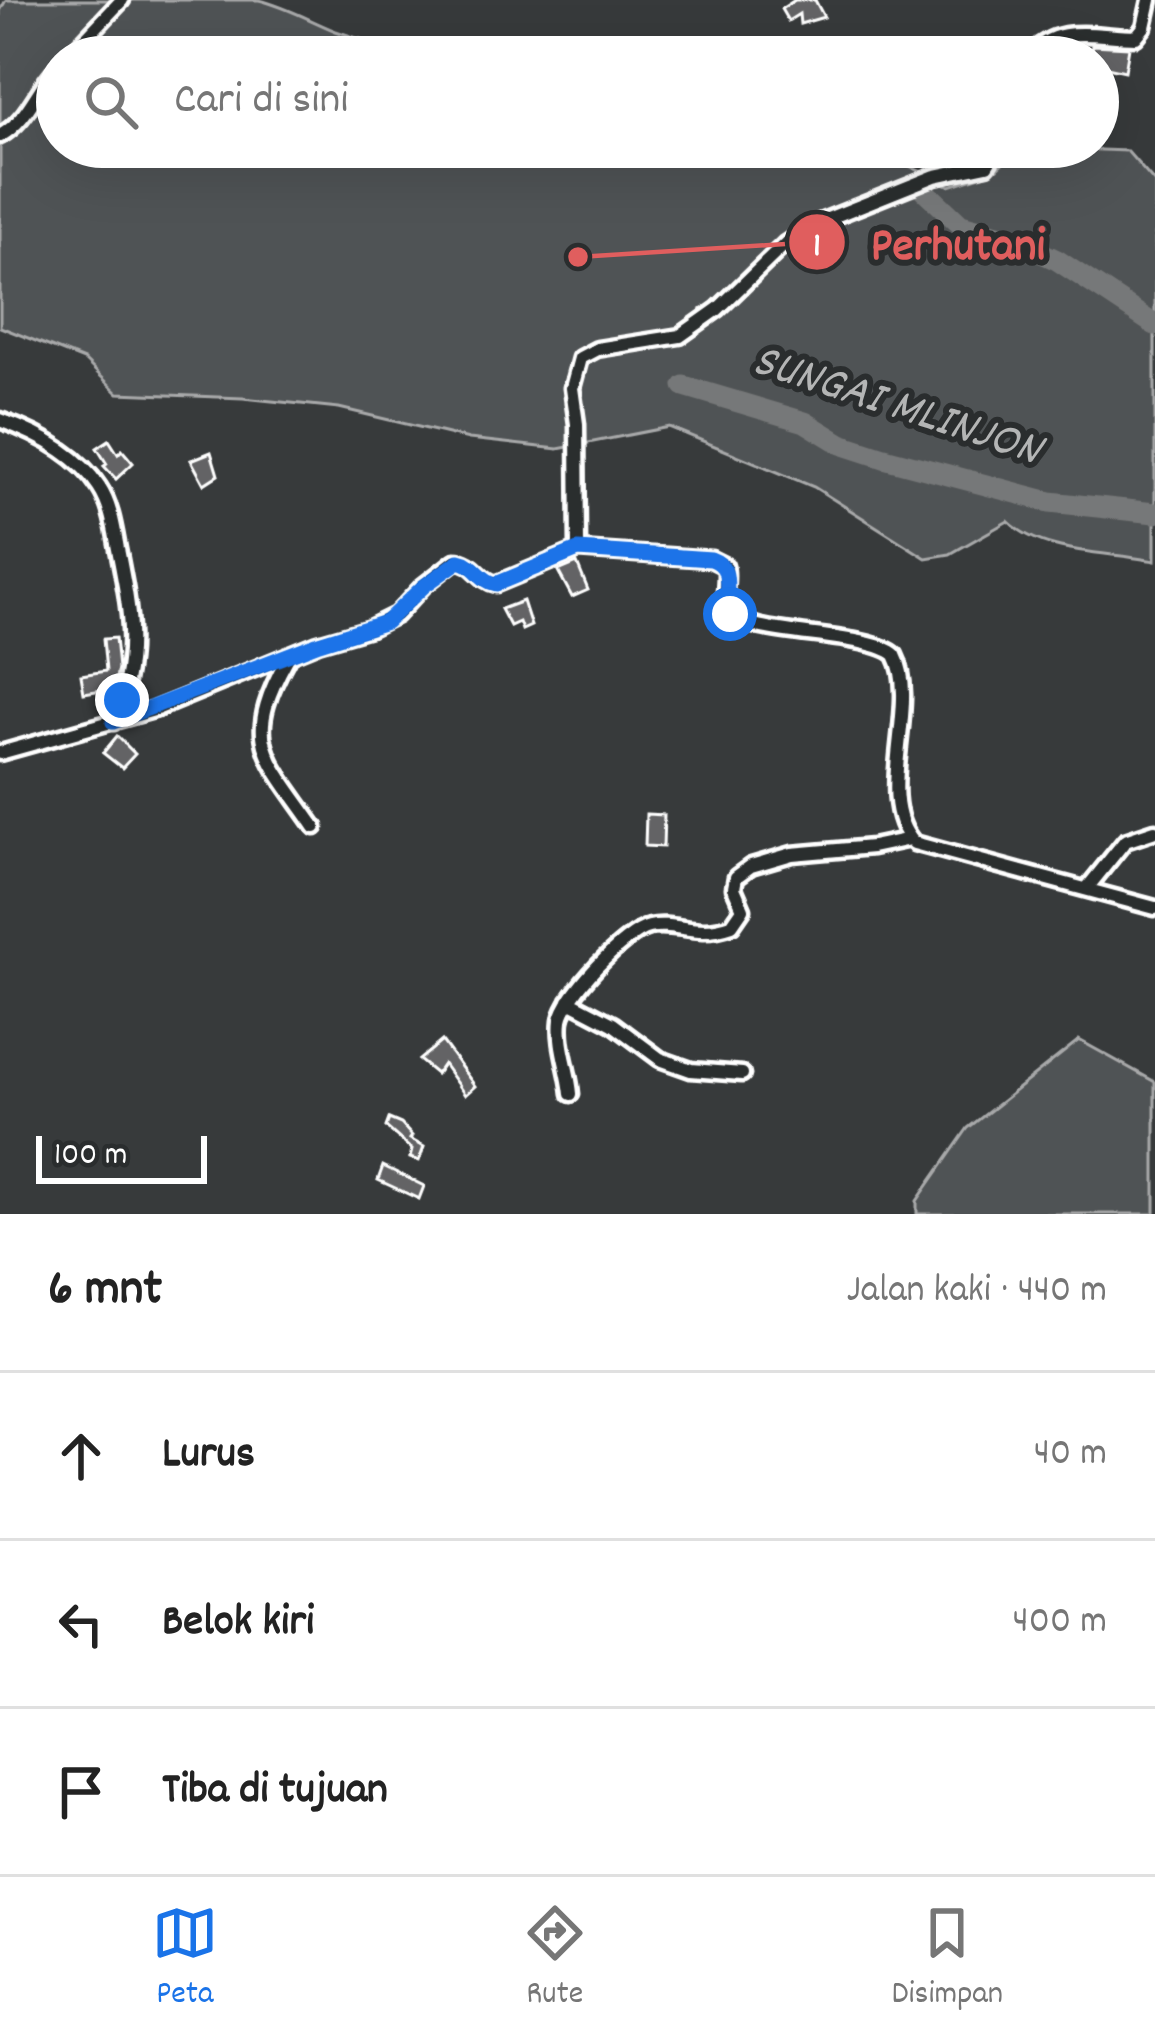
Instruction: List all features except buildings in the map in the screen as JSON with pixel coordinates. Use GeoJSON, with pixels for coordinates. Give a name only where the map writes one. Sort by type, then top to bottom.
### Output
{"type":"FeatureCollection","features":[{"type":"Feature","properties":{"kind":"street"},"geometry":{"type":"LineString","coordinates":[[88,36],[122,0]]}},
{"type":"Feature","properties":{"kind":"street"},"geometry":{"type":"LineString","coordinates":[[1119,36],[1136,37],[1144,27],[1150,0]]}},
{"type":"Feature","properties":{"kind":"street"},"geometry":{"type":"LineString","coordinates":[[1057,36],[1118,36]]}},
{"type":"Feature","properties":{"kind":"street"},"geometry":{"type":"LineString","coordinates":[[0,136],[23,119],[36,95]]}},
{"type":"Feature","properties":{"kind":"street"},"geometry":{"type":"LineString","coordinates":[[578,550],[577,424],[572,388],[580,358],[597,349],[680,336],[718,310],[784,244],[815,224],[934,176],[973,168]]}},
{"type":"Feature","properties":{"kind":"street"},"geometry":{"type":"LineString","coordinates":[[0,420],[59,449],[82,467],[110,508],[132,617],[131,662],[113,722]]}},
{"type":"Feature","properties":{"kind":"street"},"geometry":{"type":"LineString","coordinates":[[0,752],[113,722],[386,622],[455,561],[471,564],[496,584],[578,550],[717,560],[727,572],[727,607],[733,616],[890,650],[901,670],[897,760],[903,820],[910,839]]}},
{"type":"Feature","properties":{"kind":"street"},"geometry":{"type":"LineString","coordinates":[[287,658],[269,692],[261,730],[273,765],[315,827]]}},
{"type":"Feature","properties":{"kind":"street"},"geometry":{"type":"LineString","coordinates":[[1088,887],[1125,841],[1155,831]]}},
{"type":"Feature","properties":{"kind":"street"},"geometry":{"type":"LineString","coordinates":[[571,1094],[561,1029],[568,1001],[608,957],[646,928],[704,932],[732,925],[743,909],[735,879],[752,866],[792,854],[910,839],[941,854],[1088,887],[1155,908]]}},
{"type":"Feature","properties":{"kind":"street"},"geometry":{"type":"LineString","coordinates":[[568,1001],[675,1065],[742,1074]]}},
{"type":"Feature","properties":{"kind":"shaded area"},"geometry":{"type":"Polygon","coordinates":[[[6,0],[259,0],[350,36],[36,36],[36,168],[913,168],[950,186],[997,168],[1119,168],[1119,151],[1127,151],[1155,183],[1155,561],[1058,546],[1008,521],[950,554],[926,558],[814,487],[669,427],[558,449],[469,439],[339,408],[118,393],[84,360],[0,327],[0,11],[6,0]]]}},
{"type":"Feature","properties":{"kind":"shaded area"},"geometry":{"type":"Polygon","coordinates":[[[1079,1040],[1155,1082],[1155,1214],[917,1214],[917,1201],[968,1128],[1079,1040]]]}},
{"type":"Feature","properties":{"kind":"waterway","name":"SUNGAI MLINJON"},"geometry":{"type":"LineString","coordinates":[[923,189],[961,225],[1012,239],[1057,260],[1155,325]]}},
{"type":"Feature","properties":{"kind":"waterway","name":"SUNGAI MLINJON"},"geometry":{"type":"LineString","coordinates":[[684,386],[805,422],[841,444],[884,458],[1050,502],[1155,513]]}},
{"type":"Feature","properties":{"kind":"place","name":"Perhutani"},"geometry":{"type":"Point","coordinates":[578,257]}},
{"type":"Feature","properties":{"kind":"route"},"geometry":{"type":"LineString","coordinates":[[122,700],[113,722],[386,622],[459,561],[471,564],[496,584],[578,550],[717,560],[727,572],[730,614]]}}]}
